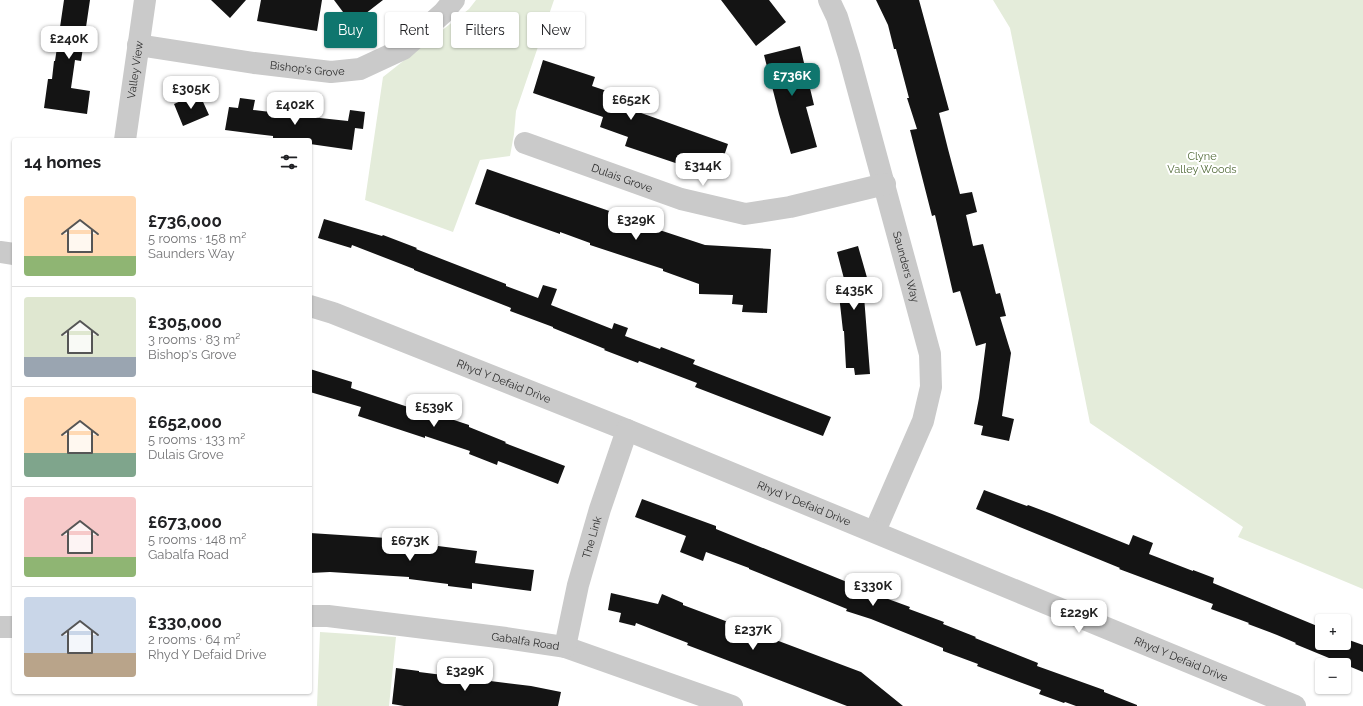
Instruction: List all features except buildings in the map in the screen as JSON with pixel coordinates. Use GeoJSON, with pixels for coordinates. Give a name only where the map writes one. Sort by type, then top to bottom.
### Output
{"type":"FeatureCollection","features":[{"type":"Feature","properties":{"kind":"street","name":"Valley View"},"geometry":{"type":"LineString","coordinates":[[125,138],[145,0]]}},
{"type":"Feature","properties":{"kind":"street","name":"Bishop's Grove"},"geometry":{"type":"LineString","coordinates":[[138,45],[254,63],[331,72],[360,69],[403,49],[443,13],[454,0]]}},
{"type":"Feature","properties":{"kind":"street","name":"Saunders Way"},"geometry":{"type":"LineString","coordinates":[[828,0],[837,17],[885,184],[930,354],[931,387],[923,421],[875,531]]}},
{"type":"Feature","properties":{"kind":"street","name":"Dulais Grove"},"geometry":{"type":"LineString","coordinates":[[525,142],[681,199],[745,214],[790,207],[885,184]]}},
{"type":"Feature","properties":{"kind":"street"},"geometry":{"type":"LineString","coordinates":[[0,252],[12,254]]}},
{"type":"Feature","properties":{"kind":"street","name":"Rhyd Y Defaid Drive"},"geometry":{"type":"LineString","coordinates":[[312,307],[333,313],[627,430],[875,531],[1295,706]]}},
{"type":"Feature","properties":{"kind":"street","name":"The Link"},"geometry":{"type":"LineString","coordinates":[[565,647],[578,585],[600,510],[627,430]]}},
{"type":"Feature","properties":{"kind":"street","name":"Gabalfa Road"},"geometry":{"type":"LineString","coordinates":[[312,616],[328,616],[506,638],[565,647],[732,706]]}},
{"type":"Feature","properties":{"kind":"street"},"geometry":{"type":"LineString","coordinates":[[0,627],[12,627]]}},
{"type":"Feature","properties":{"kind":"green space"},"geometry":{"type":"Polygon","coordinates":[[[476,0],[554,0],[550,12],[527,12],[527,48],[538,48],[516,111],[510,156],[480,160],[453,232],[365,200],[383,77],[420,48],[443,48],[443,30],[451,23],[451,48],[519,48],[519,12],[465,12],[476,0]]]}},
{"type":"Feature","properties":{"kind":"green space","name":"Clyne Valley Woods"},"geometry":{"type":"Polygon","coordinates":[[[993,0],[1363,0],[1363,589],[1238,537],[1243,527],[1090,423],[1010,28],[993,0]]]}},
{"type":"Feature","properties":{"kind":"green space"},"geometry":{"type":"Polygon","coordinates":[[[320,632],[396,637],[389,706],[317,706],[320,632]]]}}]}
